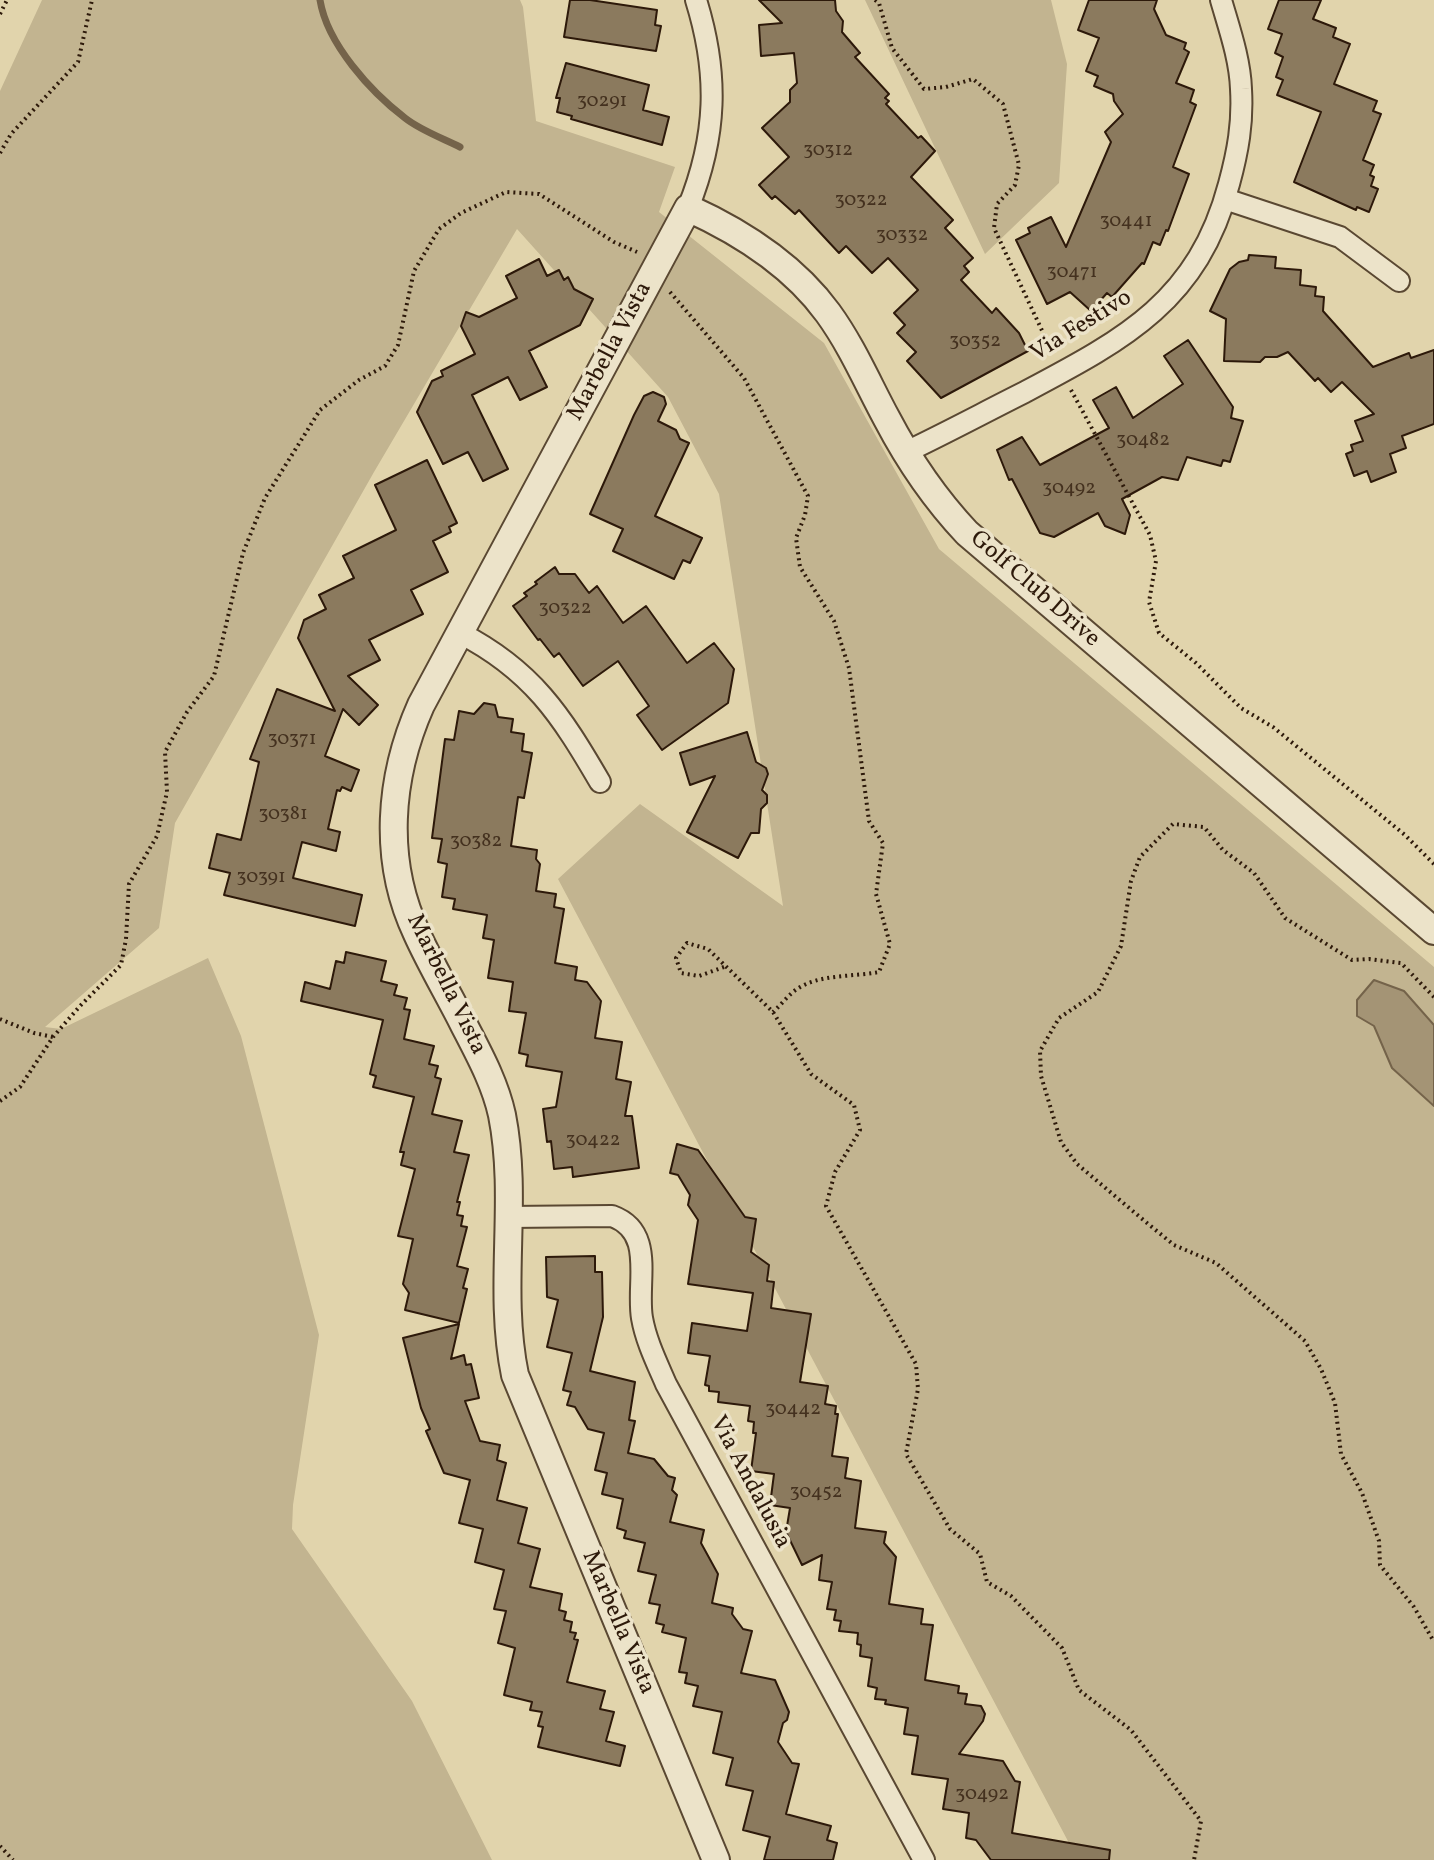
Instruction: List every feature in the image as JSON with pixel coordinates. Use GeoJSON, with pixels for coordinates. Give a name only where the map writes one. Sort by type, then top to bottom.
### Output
{"type":"FeatureCollection","features":[{"type":"Feature","properties":{"kind":"street","name":"Marbella Vista"},"geometry":{"type":"LineString","coordinates":[[696,0],[706,34],[713,91],[707,148],[688,208],[421,705],[403,752],[394,797],[395,855],[406,905],[416,932],[490,1077],[501,1112],[507,1149],[506,1312],[515,1375],[716,1860]]}},
{"type":"Feature","properties":{"kind":"street","name":"Via Festivo"},"geometry":{"type":"LineString","coordinates":[[906,452],[1120,339],[1156,311],[1185,280],[1209,241],[1225,199],[1241,141],[1241,86],[1221,0]]}},
{"type":"Feature","properties":{"kind":"street"},"geometry":{"type":"LineString","coordinates":[[1225,199],[1340,237],[1399,281]]}},
{"type":"Feature","properties":{"kind":"street","name":"Golf Club Drive"},"geometry":{"type":"LineString","coordinates":[[688,208],[714,220],[760,249],[807,288],[844,337],[927,487],[967,533],[1434,931]]}},
{"type":"Feature","properties":{"kind":"street"},"geometry":{"type":"LineString","coordinates":[[460,633],[483,645],[525,676],[545,696],[564,721],[600,782]]}},
{"type":"Feature","properties":{"kind":"street","name":"Via Andalusia"},"geometry":{"type":"LineString","coordinates":[[508,1217],[612,1216],[624,1220],[633,1230],[640,1243],[642,1262],[642,1316],[666,1384],[924,1860]]}},
{"type":"Feature","properties":{"kind":"path"},"geometry":{"type":"LineString","coordinates":[[0,14],[7,0]]}},
{"type":"Feature","properties":{"kind":"path"},"geometry":{"type":"LineString","coordinates":[[0,153],[11,134],[78,62],[92,0]]}},
{"type":"Feature","properties":{"kind":"path"},"geometry":{"type":"LineString","coordinates":[[875,0],[879,3],[892,48],[924,89],[946,87],[973,79],[1003,104],[1019,165],[1015,185],[997,204],[994,228],[1062,372],[1150,535],[1156,561],[1149,602],[1159,633],[1196,663],[1241,708],[1273,727],[1405,835],[1434,864]]}},
{"type":"Feature","properties":{"kind":"path"},"geometry":{"type":"LineString","coordinates":[[0,1101],[20,1087],[53,1037],[121,965],[126,939],[129,884],[157,836],[167,792],[165,752],[187,712],[214,676],[243,553],[265,498],[320,410],[359,380],[385,366],[398,345],[414,271],[439,229],[461,213],[506,192],[539,194],[614,242],[639,253],[744,378],[808,496],[796,538],[800,567],[834,621],[849,668],[869,821],[883,843],[876,894],[890,944],[879,972],[822,979],[797,989],[773,1012]]}},
{"type":"Feature","properties":{"kind":"path"},"geometry":{"type":"LineString","coordinates":[[1434,997],[1401,963],[1352,960],[1285,918],[1254,873],[1223,850],[1204,827],[1173,824],[1140,857],[1131,881],[1121,946],[1098,992],[1059,1018],[1040,1051],[1041,1076],[1061,1142],[1077,1164],[1174,1245],[1216,1263],[1305,1341],[1335,1403],[1341,1454],[1362,1493],[1379,1541],[1380,1565],[1414,1607],[1434,1642]]}},
{"type":"Feature","properties":{"kind":"path"},"geometry":{"type":"LineString","coordinates":[[724,967],[699,976],[681,973],[676,958],[687,943],[708,949],[773,1012],[811,1074],[854,1105],[860,1130],[835,1172],[826,1206],[916,1364],[918,1389],[906,1454],[950,1529],[980,1554],[987,1582],[1011,1596],[1062,1648],[1079,1690],[1131,1730],[1182,1794],[1201,1821],[1194,1860]]}},
{"type":"Feature","properties":{"kind":"path"},"geometry":{"type":"LineString","coordinates":[[0,1019],[53,1037]]}},
{"type":"Feature","properties":{"kind":"path"},"geometry":{"type":"LineString","coordinates":[[0,1846],[13,1860]]}},
{"type":"Feature","properties":{"kind":"shaded area"},"geometry":{"type":"Polygon","coordinates":[[[42,0],[520,0],[536,121],[675,167],[659,212],[824,343],[939,549],[1434,967],[1434,1860],[1078,1860],[558,879],[640,804],[783,906],[719,494],[668,397],[517,229],[374,472],[175,823],[159,928],[45,1027],[61,1029],[208,958],[241,1036],[319,1335],[292,1529],[412,1701],[492,1860],[0,1860],[0,91],[42,0]]]}},
{"type":"Feature","properties":{"kind":"shaded area"},"geometry":{"type":"Polygon","coordinates":[[[865,0],[1051,0],[1067,64],[1059,183],[985,254],[865,0]]]}},
{"type":"Feature","properties":{"kind":"shaded area"},"geometry":{"type":"Polygon","coordinates":[[[1374,980],[1404,991],[1434,1025],[1434,1106],[1392,1068],[1374,1026],[1357,1016],[1357,1000],[1374,980]]]}},
{"type":"Feature","properties":{"kind":"building"},"geometry":{"type":"Polygon","coordinates":[[[570,0],[657,10],[655,25],[661,26],[656,51],[564,37],[570,0]]]}},
{"type":"Feature","properties":{"kind":"building"},"geometry":{"type":"Polygon","coordinates":[[[759,0],[835,0],[836,11],[843,21],[842,32],[860,53],[855,57],[889,94],[885,98],[889,101],[886,104],[935,151],[911,177],[953,220],[945,228],[973,258],[964,266],[969,272],[961,280],[992,313],[996,308],[1019,333],[1028,351],[941,398],[907,361],[916,352],[897,333],[905,325],[894,313],[918,290],[888,258],[872,273],[846,246],[839,253],[799,210],[795,214],[775,196],[772,199],[759,185],[789,157],[762,128],[790,102],[790,90],[797,83],[794,53],[761,56],[759,25],[782,23],[759,0]]]}},
{"type":"Feature","properties":{"kind":"building"},"geometry":{"type":"Polygon","coordinates":[[[1089,0],[1157,0],[1154,9],[1166,35],[1186,43],[1184,49],[1189,52],[1176,83],[1194,90],[1190,102],[1196,105],[1173,167],[1189,174],[1168,231],[1160,245],[1153,242],[1144,264],[1112,297],[1107,293],[1091,311],[1070,292],[1047,304],[1016,240],[1030,233],[1028,228],[1051,217],[1066,247],[1111,142],[1105,132],[1123,114],[1113,94],[1094,86],[1098,76],[1086,71],[1099,38],[1078,30],[1089,0]]]}},
{"type":"Feature","properties":{"kind":"building"},"geometry":{"type":"Polygon","coordinates":[[[1279,0],[1321,0],[1313,19],[1336,28],[1333,37],[1350,44],[1334,84],[1377,101],[1373,111],[1381,114],[1363,160],[1374,165],[1370,175],[1374,177],[1371,186],[1378,189],[1369,212],[1357,207],[1356,210],[1294,182],[1321,112],[1277,95],[1283,80],[1276,77],[1283,57],[1275,53],[1282,34],[1268,29],[1279,0]]]}},
{"type":"Feature","properties":{"kind":"building"},"geometry":{"type":"Polygon","coordinates":[[[566,63],[649,85],[643,110],[669,117],[662,145],[571,119],[572,116],[557,112],[560,98],[556,98],[566,63]]]}},
{"type":"Feature","properties":{"kind":"building"},"geometry":{"type":"Polygon","coordinates":[[[1249,255],[1276,257],[1275,268],[1301,270],[1300,285],[1316,287],[1315,296],[1324,297],[1323,311],[1373,367],[1409,353],[1411,358],[1434,350],[1434,424],[1402,436],[1406,448],[1390,454],[1396,472],[1371,482],[1367,471],[1354,476],[1346,454],[1353,451],[1351,445],[1363,441],[1355,421],[1374,414],[1342,382],[1331,392],[1318,378],[1315,381],[1288,352],[1277,357],[1265,357],[1260,362],[1224,361],[1226,319],[1210,311],[1230,269],[1248,260],[1249,255]]]}},
{"type":"Feature","properties":{"kind":"building"},"geometry":{"type":"Polygon","coordinates":[[[539,259],[547,276],[559,270],[564,280],[568,277],[574,289],[593,299],[580,325],[529,351],[547,387],[520,400],[508,377],[472,395],[508,469],[483,481],[468,452],[443,464],[417,412],[432,381],[443,376],[441,371],[475,354],[461,326],[466,312],[479,317],[517,298],[506,276],[539,259]]]}},
{"type":"Feature","properties":{"kind":"building"},"geometry":{"type":"Polygon","coordinates":[[[1188,340],[1233,407],[1231,418],[1243,421],[1230,462],[1223,460],[1221,466],[1187,457],[1178,480],[1162,477],[1122,499],[1130,515],[1125,534],[1105,526],[1098,513],[1054,537],[1040,533],[1012,479],[1009,480],[997,450],[1022,437],[1040,465],[1109,428],[1093,400],[1116,387],[1133,418],[1183,384],[1164,356],[1188,340]]]}},
{"type":"Feature","properties":{"kind":"building"},"geometry":{"type":"Polygon","coordinates":[[[653,392],[664,397],[666,404],[658,421],[676,430],[680,439],[689,443],[655,516],[702,538],[690,563],[683,560],[674,579],[613,551],[623,529],[590,514],[634,415],[644,396],[653,392]]]}},
{"type":"Feature","properties":{"kind":"building"},"geometry":{"type":"Polygon","coordinates":[[[427,460],[457,523],[449,527],[451,532],[433,541],[448,572],[411,590],[423,614],[369,640],[380,660],[348,676],[378,705],[359,725],[343,709],[325,756],[359,770],[351,791],[342,787],[340,791],[337,790],[328,829],[340,832],[336,851],[302,842],[293,878],[362,895],[355,926],[224,895],[230,873],[209,868],[217,834],[241,840],[259,762],[250,759],[277,689],[335,711],[298,638],[304,620],[326,609],[319,595],[354,578],[343,556],[396,530],[375,485],[427,460]]]}},
{"type":"Feature","properties":{"kind":"building"},"geometry":{"type":"Polygon","coordinates":[[[555,567],[559,574],[575,574],[589,593],[597,586],[623,623],[646,606],[687,663],[714,643],[734,669],[728,703],[662,750],[637,715],[649,706],[618,661],[583,686],[559,653],[554,657],[513,606],[527,596],[524,593],[537,584],[535,582],[555,567]]]}},
{"type":"Feature","properties":{"kind":"building"},"geometry":{"type":"Polygon","coordinates":[[[484,703],[495,705],[498,717],[513,719],[511,732],[524,734],[522,751],[532,753],[524,798],[518,797],[511,846],[537,850],[536,859],[540,864],[536,891],[556,894],[554,907],[564,909],[555,963],[577,967],[575,980],[587,982],[601,1001],[595,1038],[622,1042],[616,1079],[631,1082],[625,1116],[632,1116],[639,1168],[573,1177],[572,1167],[554,1169],[543,1109],[556,1107],[562,1072],[526,1066],[528,1055],[519,1053],[526,1013],[509,1011],[513,982],[488,978],[494,940],[483,938],[487,915],[453,909],[455,899],[442,897],[447,864],[438,862],[442,839],[432,838],[445,739],[454,740],[459,711],[474,714],[484,703]]]}},
{"type":"Feature","properties":{"kind":"building"},"geometry":{"type":"Polygon","coordinates":[[[747,732],[756,762],[766,768],[768,774],[762,790],[767,795],[767,803],[761,809],[759,833],[751,833],[738,858],[687,832],[715,776],[690,785],[680,753],[747,732]]]}},
{"type":"Feature","properties":{"kind":"building"},"geometry":{"type":"Polygon","coordinates":[[[346,952],[386,961],[381,981],[397,985],[394,995],[407,998],[404,1009],[410,1010],[404,1039],[434,1046],[429,1064],[438,1066],[435,1077],[441,1079],[432,1114],[462,1121],[454,1152],[469,1155],[457,1202],[460,1202],[457,1215],[463,1216],[461,1226],[467,1227],[457,1266],[468,1269],[459,1323],[405,1310],[409,1293],[403,1284],[413,1239],[398,1236],[415,1169],[401,1165],[404,1152],[400,1152],[414,1097],[373,1087],[376,1076],[370,1074],[383,1020],[301,1001],[305,982],[330,989],[336,961],[344,963],[346,952]]]}},
{"type":"Feature","properties":{"kind":"building"},"geometry":{"type":"Polygon","coordinates":[[[677,1144],[698,1150],[745,1217],[756,1219],[751,1252],[769,1265],[767,1281],[774,1282],[771,1308],[811,1314],[800,1382],[828,1386],[825,1404],[836,1406],[835,1414],[838,1414],[832,1456],[848,1458],[845,1478],[861,1481],[855,1528],[886,1532],[884,1543],[896,1557],[889,1604],[923,1609],[921,1624],[933,1625],[925,1680],[959,1686],[958,1693],[967,1694],[965,1704],[981,1706],[985,1714],[959,1754],[1003,1761],[1015,1781],[1020,1782],[1012,1833],[1110,1850],[1109,1860],[991,1860],[976,1840],[966,1838],[969,1813],[943,1809],[948,1779],[912,1774],[918,1736],[904,1734],[908,1708],[875,1699],[877,1688],[868,1686],[872,1658],[860,1656],[858,1633],[839,1631],[841,1621],[834,1620],[836,1610],[827,1609],[832,1582],[819,1580],[822,1555],[802,1565],[786,1532],[790,1508],[770,1505],[774,1474],[751,1471],[756,1433],[753,1433],[754,1422],[748,1421],[750,1406],[718,1402],[719,1392],[709,1391],[709,1386],[705,1385],[710,1356],[688,1353],[692,1323],[747,1331],[753,1293],[688,1284],[698,1220],[688,1205],[690,1195],[678,1175],[670,1173],[677,1144]]]}},
{"type":"Feature","properties":{"kind":"building"},"geometry":{"type":"Polygon","coordinates":[[[595,1256],[595,1272],[602,1272],[603,1317],[590,1371],[635,1382],[629,1420],[635,1421],[628,1453],[654,1459],[668,1476],[675,1478],[672,1490],[677,1495],[670,1522],[704,1530],[701,1543],[718,1574],[712,1603],[733,1608],[732,1614],[743,1629],[752,1631],[741,1673],[775,1680],[789,1712],[778,1742],[792,1763],[799,1764],[786,1814],[831,1826],[827,1840],[837,1843],[833,1860],[764,1860],[770,1837],[743,1830],[753,1791],[726,1785],[733,1758],[713,1753],[722,1712],[693,1706],[698,1686],[685,1683],[687,1673],[679,1672],[686,1638],[662,1632],[664,1625],[656,1623],[660,1605],[649,1603],[656,1575],[638,1571],[645,1543],[624,1538],[626,1531],[617,1528],[623,1499],[602,1494],[607,1473],[595,1470],[604,1433],[588,1429],[575,1407],[567,1405],[571,1392],[563,1390],[572,1353],[547,1347],[558,1300],[547,1297],[546,1257],[595,1256]]]}},
{"type":"Feature","properties":{"kind":"building"},"geometry":{"type":"Polygon","coordinates":[[[459,1324],[451,1359],[464,1355],[466,1365],[471,1364],[479,1398],[465,1401],[480,1441],[500,1445],[497,1460],[506,1463],[497,1500],[527,1508],[518,1543],[540,1549],[530,1587],[562,1594],[559,1610],[566,1612],[564,1620],[572,1622],[570,1632],[576,1633],[574,1639],[578,1640],[567,1682],[605,1691],[600,1709],[614,1712],[606,1741],[625,1746],[620,1766],[538,1747],[543,1727],[538,1726],[542,1712],[530,1710],[532,1702],[504,1695],[515,1648],[498,1643],[506,1611],[494,1609],[504,1570],[475,1562],[483,1529],[459,1523],[470,1480],[444,1473],[426,1431],[430,1429],[421,1408],[403,1338],[459,1324]]]}},
{"type":"Feature","properties":{"kind":"waterway"},"geometry":{"type":"LineString","coordinates":[[320,0],[331,33],[365,81],[411,122],[460,147]]}}]}
